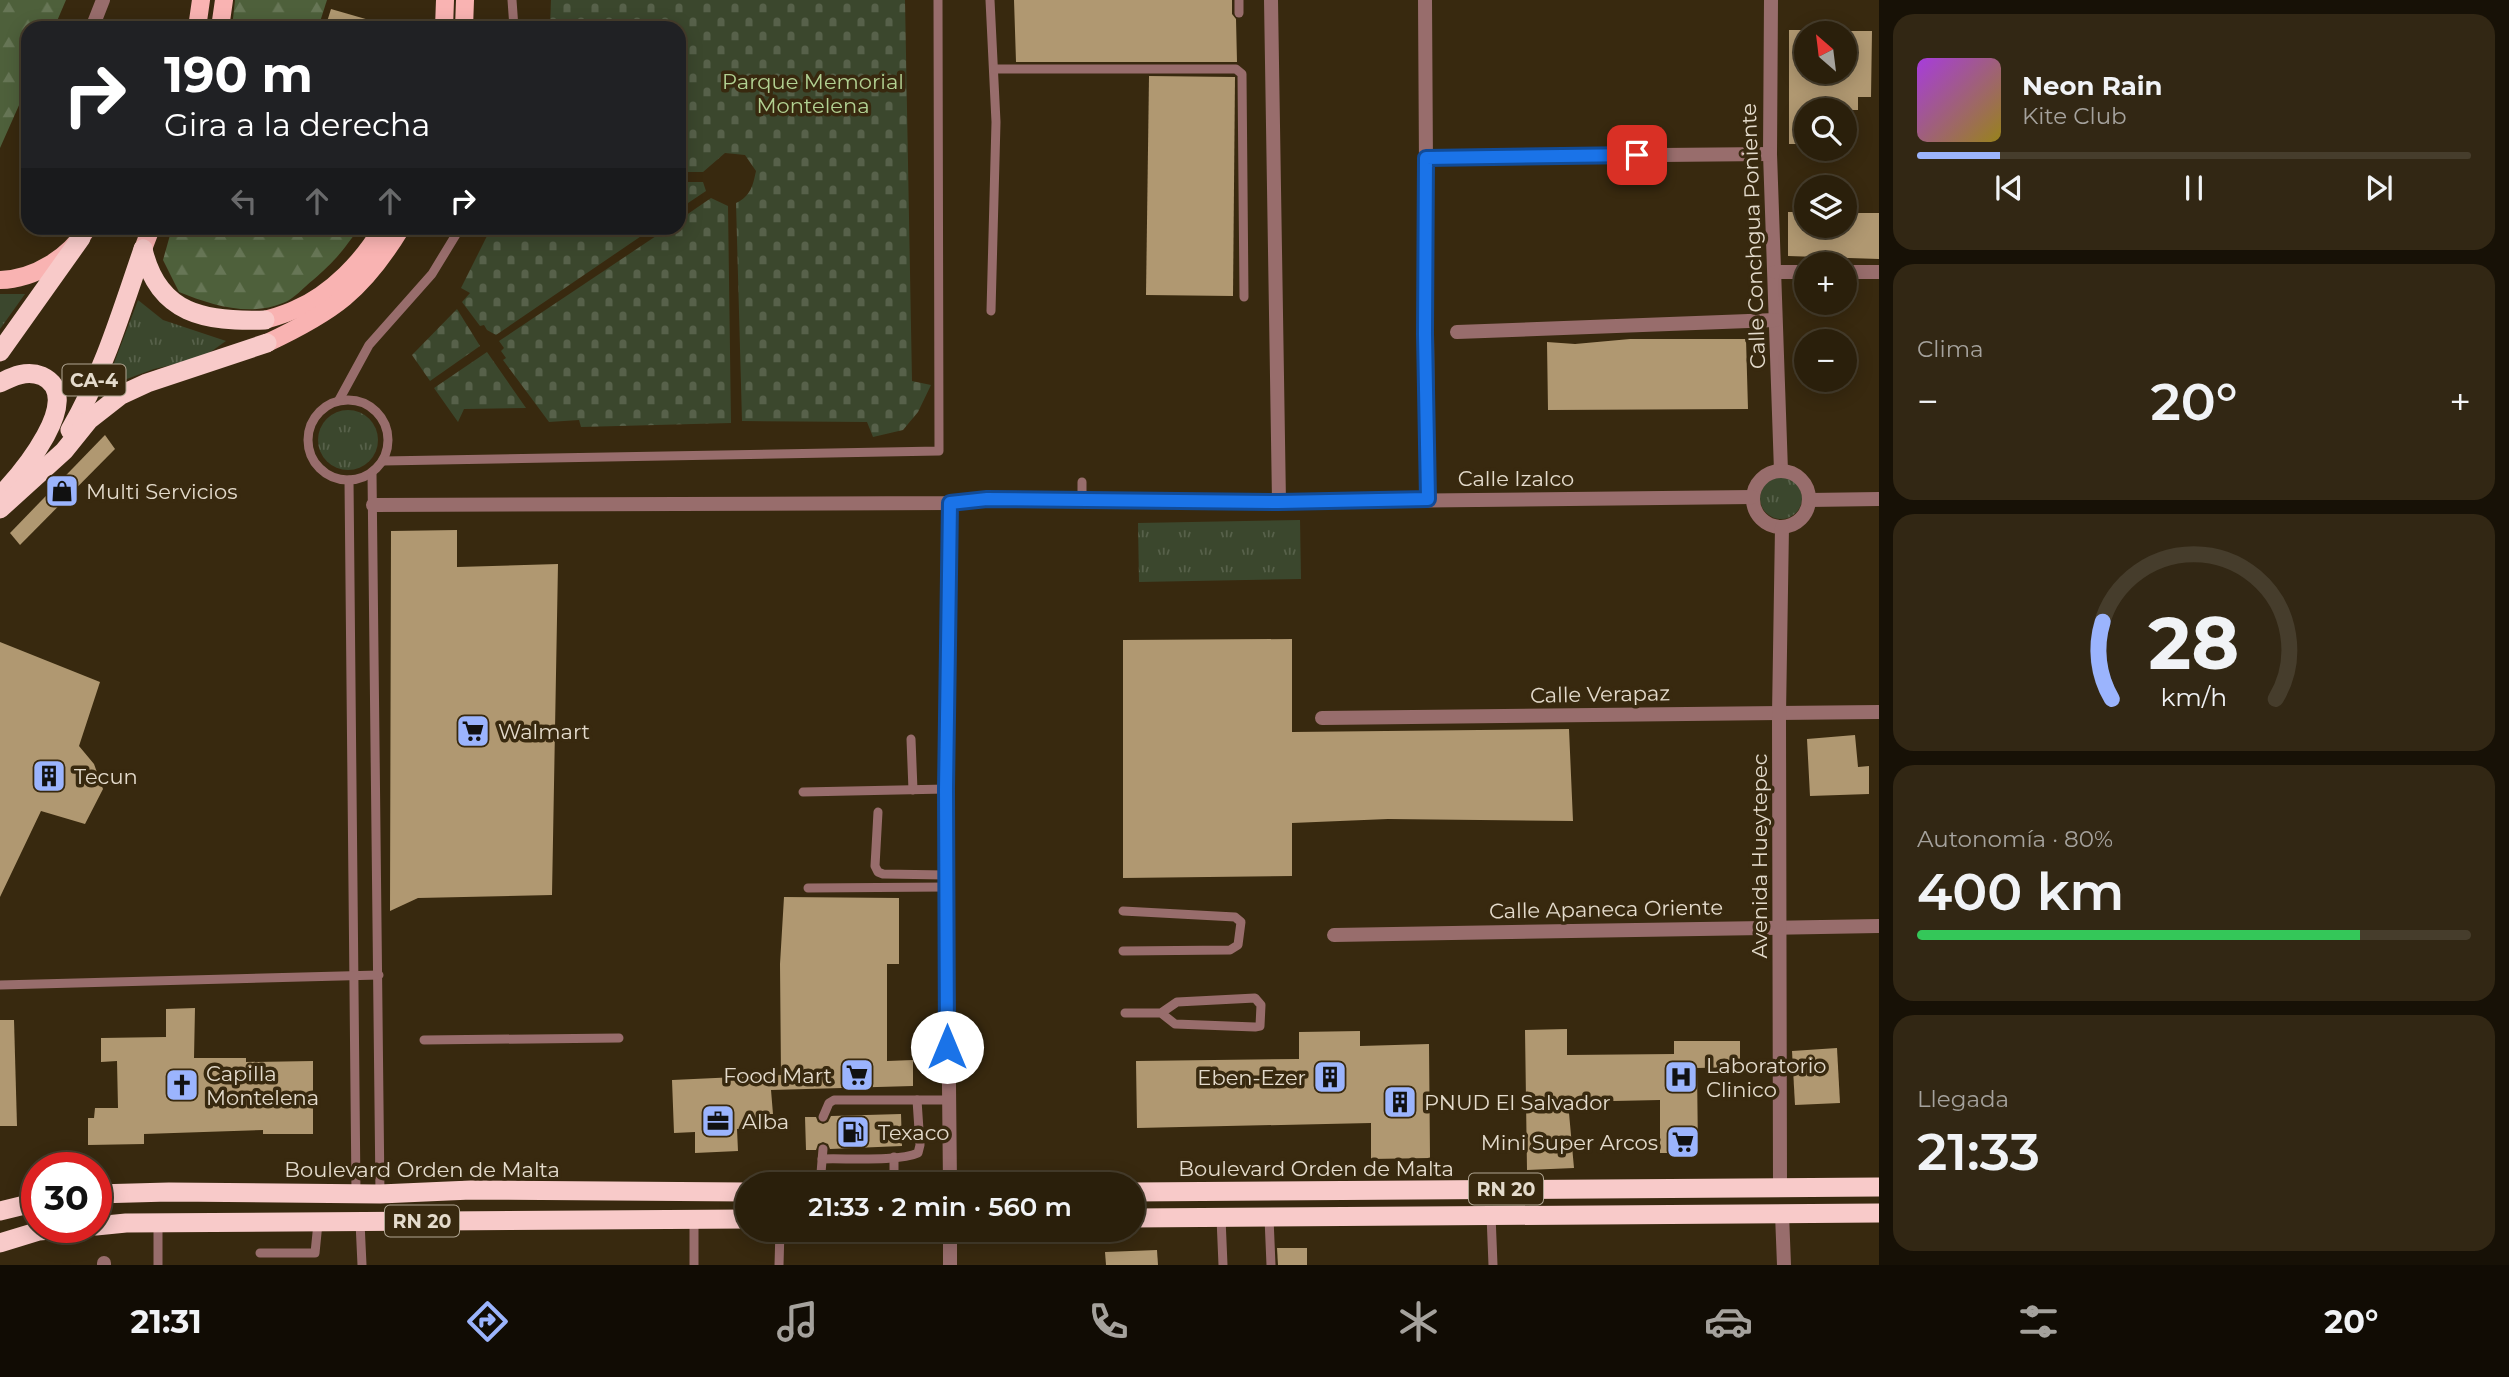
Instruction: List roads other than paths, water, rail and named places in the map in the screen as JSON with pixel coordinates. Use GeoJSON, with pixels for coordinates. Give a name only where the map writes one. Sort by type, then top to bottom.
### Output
{"type":"FeatureCollection","features":[{"type":"Feature","properties":{"kind":"highway"},"geometry":{"type":"LineString","coordinates":[[0,352],[84,235]]}},
{"type":"Feature","properties":{"kind":"highway"},"geometry":{"type":"LineString","coordinates":[[143,249],[153,279],[176,306],[222,320],[265,320]]}},
{"type":"Feature","properties":{"kind":"highway","name":"CA-4"},"geometry":{"type":"LineString","coordinates":[[0,509],[8,496],[44,465],[82,409],[110,344],[143,249]]}},
{"type":"Feature","properties":{"kind":"highway"},"geometry":{"type":"LineString","coordinates":[[8,496],[64,451],[89,420],[121,395],[147,383],[267,343]]}},
{"type":"Feature","properties":{"kind":"highway"},"geometry":{"type":"LineString","coordinates":[[0,383],[23,374],[37,374],[46,378],[58,394],[57,407],[44,437],[8,496]]}},
{"type":"Feature","properties":{"kind":"highway","name":"Boulevard Orden de Malta"},"geometry":{"type":"LineString","coordinates":[[1145,1192],[1879,1187]]}},
{"type":"Feature","properties":{"kind":"highway","name":"Boulevard Orden de Malta"},"geometry":{"type":"LineString","coordinates":[[112,1194],[735,1192]]}},
{"type":"Feature","properties":{"kind":"highway"},"geometry":{"type":"LineString","coordinates":[[0,1211],[21,1206]]}},
{"type":"Feature","properties":{"kind":"highway","name":"RN 20"},"geometry":{"type":"LineString","coordinates":[[1145,1218],[1879,1213]]}},
{"type":"Feature","properties":{"kind":"highway","name":"RN 20"},"geometry":{"type":"LineString","coordinates":[[112,1225],[735,1219]]}},
{"type":"Feature","properties":{"kind":"highway"},"geometry":{"type":"LineString","coordinates":[[0,1243],[21,1237]]}},
{"type":"Feature","properties":{"kind":"main road"},"geometry":{"type":"LineString","coordinates":[[198,21],[201,0]]}},
{"type":"Feature","properties":{"kind":"main road"},"geometry":{"type":"LineString","coordinates":[[221,21],[224,0]]}},
{"type":"Feature","properties":{"kind":"main road"},"geometry":{"type":"LineString","coordinates":[[444,21],[445,0]]}},
{"type":"Feature","properties":{"kind":"main road"},"geometry":{"type":"LineString","coordinates":[[464,21],[465,0]]}},
{"type":"Feature","properties":{"kind":"main road"},"geometry":{"type":"LineString","coordinates":[[0,280],[41,271],[83,235]]}},
{"type":"Feature","properties":{"kind":"main road","name":"CA-4"},"geometry":{"type":"LineString","coordinates":[[143,249],[148,235]]}},
{"type":"Feature","properties":{"kind":"main road"},"geometry":{"type":"LineString","coordinates":[[267,343],[301,317],[355,265],[377,235]]}},
{"type":"Feature","properties":{"kind":"main road"},"geometry":{"type":"LineString","coordinates":[[265,320],[301,317],[331,309],[360,285],[397,235]]}},
{"type":"Feature","properties":{"kind":"street"},"geometry":{"type":"LineString","coordinates":[[95,21],[103,0]]}},
{"type":"Feature","properties":{"kind":"street"},"geometry":{"type":"LineString","coordinates":[[1271,0],[1279,502]]}},
{"type":"Feature","properties":{"kind":"street"},"geometry":{"type":"LineString","coordinates":[[1425,0],[1428,499]]}},
{"type":"Feature","properties":{"kind":"street","name":"Calle Conchgua Poniente"},"geometry":{"type":"LineString","coordinates":[[1771,0],[1770,154],[1781,471]]}},
{"type":"Feature","properties":{"kind":"street"},"geometry":{"type":"LineString","coordinates":[[1426,158],[1770,154]]}},
{"type":"Feature","properties":{"kind":"street"},"geometry":{"type":"LineString","coordinates":[[1775,272],[1794,272]]}},
{"type":"Feature","properties":{"kind":"street"},"geometry":{"type":"LineString","coordinates":[[1857,272],[1879,272]]}},
{"type":"Feature","properties":{"kind":"street"},"geometry":{"type":"LineString","coordinates":[[1457,332],[1775,320]]}},
{"type":"Feature","properties":{"kind":"street"},"geometry":{"type":"LineString","coordinates":[[1781,471],[1791,472],[1804,481],[1810,500],[1801,519],[1782,527],[1764,521],[1755,508],[1753,498],[1756,485],[1761,479],[1781,471]]}},
{"type":"Feature","properties":{"kind":"street","name":"Calle Izalco"},"geometry":{"type":"LineString","coordinates":[[373,505],[527,502],[950,503],[987,499],[1279,502],[1753,498]]}},
{"type":"Feature","properties":{"kind":"street"},"geometry":{"type":"LineString","coordinates":[[1810,500],[1879,499]]}},
{"type":"Feature","properties":{"kind":"street"},"geometry":{"type":"LineString","coordinates":[[950,503],[946,789],[950,1172]]}},
{"type":"Feature","properties":{"kind":"street","name":"Avenida Hueytepec"},"geometry":{"type":"LineString","coordinates":[[1780,1186],[1779,714],[1782,527]]}},
{"type":"Feature","properties":{"kind":"street","name":"Calle Verapaz"},"geometry":{"type":"LineString","coordinates":[[1322,718],[1879,712]]}},
{"type":"Feature","properties":{"kind":"street","name":"Calle Apaneca Oriente"},"geometry":{"type":"LineString","coordinates":[[1334,935],[1879,926]]}},
{"type":"Feature","properties":{"kind":"street"},"geometry":{"type":"LineString","coordinates":[[1782,1214],[1784,1265]]}},
{"type":"Feature","properties":{"kind":"street"},"geometry":{"type":"LineString","coordinates":[[950,1242],[950,1265]]}},
{"type":"Feature","properties":{"kind":"lane"},"geometry":{"type":"LineString","coordinates":[[512,0],[514,21]]}},
{"type":"Feature","properties":{"kind":"lane"},"geometry":{"type":"LineString","coordinates":[[383,461],[939,451],[938,0]]}},
{"type":"Feature","properties":{"kind":"lane"},"geometry":{"type":"LineString","coordinates":[[990,0],[996,122],[991,311]]}},
{"type":"Feature","properties":{"kind":"lane"},"geometry":{"type":"LineString","coordinates":[[1239,0],[1239,13]]}},
{"type":"Feature","properties":{"kind":"lane"},"geometry":{"type":"LineString","coordinates":[[994,69],[1239,71],[1242,74],[1244,297]]}},
{"type":"Feature","properties":{"kind":"lane"},"geometry":{"type":"LineString","coordinates":[[340,400],[369,345],[432,274],[456,235]]}},
{"type":"Feature","properties":{"kind":"lane"},"geometry":{"type":"LineString","coordinates":[[353,399],[366,403],[377,411],[385,422],[389,435],[383,461],[372,473],[362,478],[335,478],[315,463],[309,451],[310,425],[327,405],[353,399]]}},
{"type":"Feature","properties":{"kind":"lane"},"geometry":{"type":"LineString","coordinates":[[372,473],[380,1194]]}},
{"type":"Feature","properties":{"kind":"lane"},"geometry":{"type":"LineString","coordinates":[[349,480],[356,1193]]}},
{"type":"Feature","properties":{"kind":"lane"},"geometry":{"type":"LineString","coordinates":[[1082,482],[1082,501]]}},
{"type":"Feature","properties":{"kind":"lane"},"geometry":{"type":"LineString","coordinates":[[911,739],[913,790]]}},
{"type":"Feature","properties":{"kind":"lane"},"geometry":{"type":"LineString","coordinates":[[803,792],[946,789]]}},
{"type":"Feature","properties":{"kind":"lane"},"geometry":{"type":"LineString","coordinates":[[878,813],[875,866],[878,872],[946,881]]}},
{"type":"Feature","properties":{"kind":"lane"},"geometry":{"type":"LineString","coordinates":[[808,888],[946,881]]}},
{"type":"Feature","properties":{"kind":"lane"},"geometry":{"type":"LineString","coordinates":[[1123,911],[1235,917],[1241,922],[1238,945],[1230,950],[1123,951]]}},
{"type":"Feature","properties":{"kind":"lane"},"geometry":{"type":"LineString","coordinates":[[0,985],[379,975]]}},
{"type":"Feature","properties":{"kind":"lane"},"geometry":{"type":"LineString","coordinates":[[1125,1013],[1161,1013],[1177,1002],[1255,998],[1261,1005],[1261,1021],[1259,1026],[1255,1027],[1175,1024],[1161,1013]]}},
{"type":"Feature","properties":{"kind":"lane"},"geometry":{"type":"LineString","coordinates":[[424,1040],[620,1038]]}},
{"type":"Feature","properties":{"kind":"lane"},"geometry":{"type":"LineString","coordinates":[[823,1117],[829,1103],[834,1100],[947,1100]]}},
{"type":"Feature","properties":{"kind":"lane"},"geometry":{"type":"LineString","coordinates":[[821,1172],[822,1154],[894,1157],[918,1153],[920,1145],[917,1100]]}},
{"type":"Feature","properties":{"kind":"lane"},"geometry":{"type":"LineString","coordinates":[[894,1157],[894,1172]]}},
{"type":"Feature","properties":{"kind":"lane"},"geometry":{"type":"LineString","coordinates":[[1491,1215],[1493,1265]]}},
{"type":"Feature","properties":{"kind":"lane"},"geometry":{"type":"LineString","coordinates":[[1269,1217],[1270,1265]]}},
{"type":"Feature","properties":{"kind":"lane"},"geometry":{"type":"LineString","coordinates":[[1221,1218],[1223,1265]]}},
{"type":"Feature","properties":{"kind":"lane"},"geometry":{"type":"LineString","coordinates":[[694,1220],[694,1265]]}},
{"type":"Feature","properties":{"kind":"lane"},"geometry":{"type":"LineString","coordinates":[[360,1222],[362,1265]]}},
{"type":"Feature","properties":{"kind":"lane"},"geometry":{"type":"LineString","coordinates":[[158,1223],[158,1265]]}},
{"type":"Feature","properties":{"kind":"lane"},"geometry":{"type":"LineString","coordinates":[[260,1253],[315,1253],[318,1223]]}},
{"type":"Feature","properties":{"kind":"lane"},"geometry":{"type":"LineString","coordinates":[[779,1265],[780,1242]]}},
{"type":"Feature","properties":{"kind":"place","name":"Multi Servicios"},"geometry":{"type":"Point","coordinates":[62,491]}},
{"type":"Feature","properties":{"kind":"place","name":"Walmart"},"geometry":{"type":"Point","coordinates":[473,731]}},
{"type":"Feature","properties":{"kind":"place","name":"Tecun"},"geometry":{"type":"Point","coordinates":[49,776]}},
{"type":"Feature","properties":{"kind":"place","name":"Food Mart"},"geometry":{"type":"Point","coordinates":[857,1075]}},
{"type":"Feature","properties":{"kind":"place","name":"Eben-Ezer"},"geometry":{"type":"Point","coordinates":[1330,1077]}},
{"type":"Feature","properties":{"kind":"place","name":"Laboratorio Clinico"},"geometry":{"type":"Point","coordinates":[1681,1077]}},
{"type":"Feature","properties":{"kind":"place","name":"Capilla Montelena"},"geometry":{"type":"Point","coordinates":[182,1085]}},
{"type":"Feature","properties":{"kind":"place","name":"PNUD El Salvador"},"geometry":{"type":"Point","coordinates":[1400,1102]}},
{"type":"Feature","properties":{"kind":"place","name":"Alba"},"geometry":{"type":"Point","coordinates":[718,1121]}},
{"type":"Feature","properties":{"kind":"place","name":"Texaco"},"geometry":{"type":"Point","coordinates":[853,1132]}},
{"type":"Feature","properties":{"kind":"place","name":"Mini Super Arcos"},"geometry":{"type":"Point","coordinates":[1683,1142]}},
{"type":"Feature","properties":{"kind":"park label","name":"Parque Memorial Montelena"},"geometry":{"type":"Point","coordinates":[813,93]}}]}
